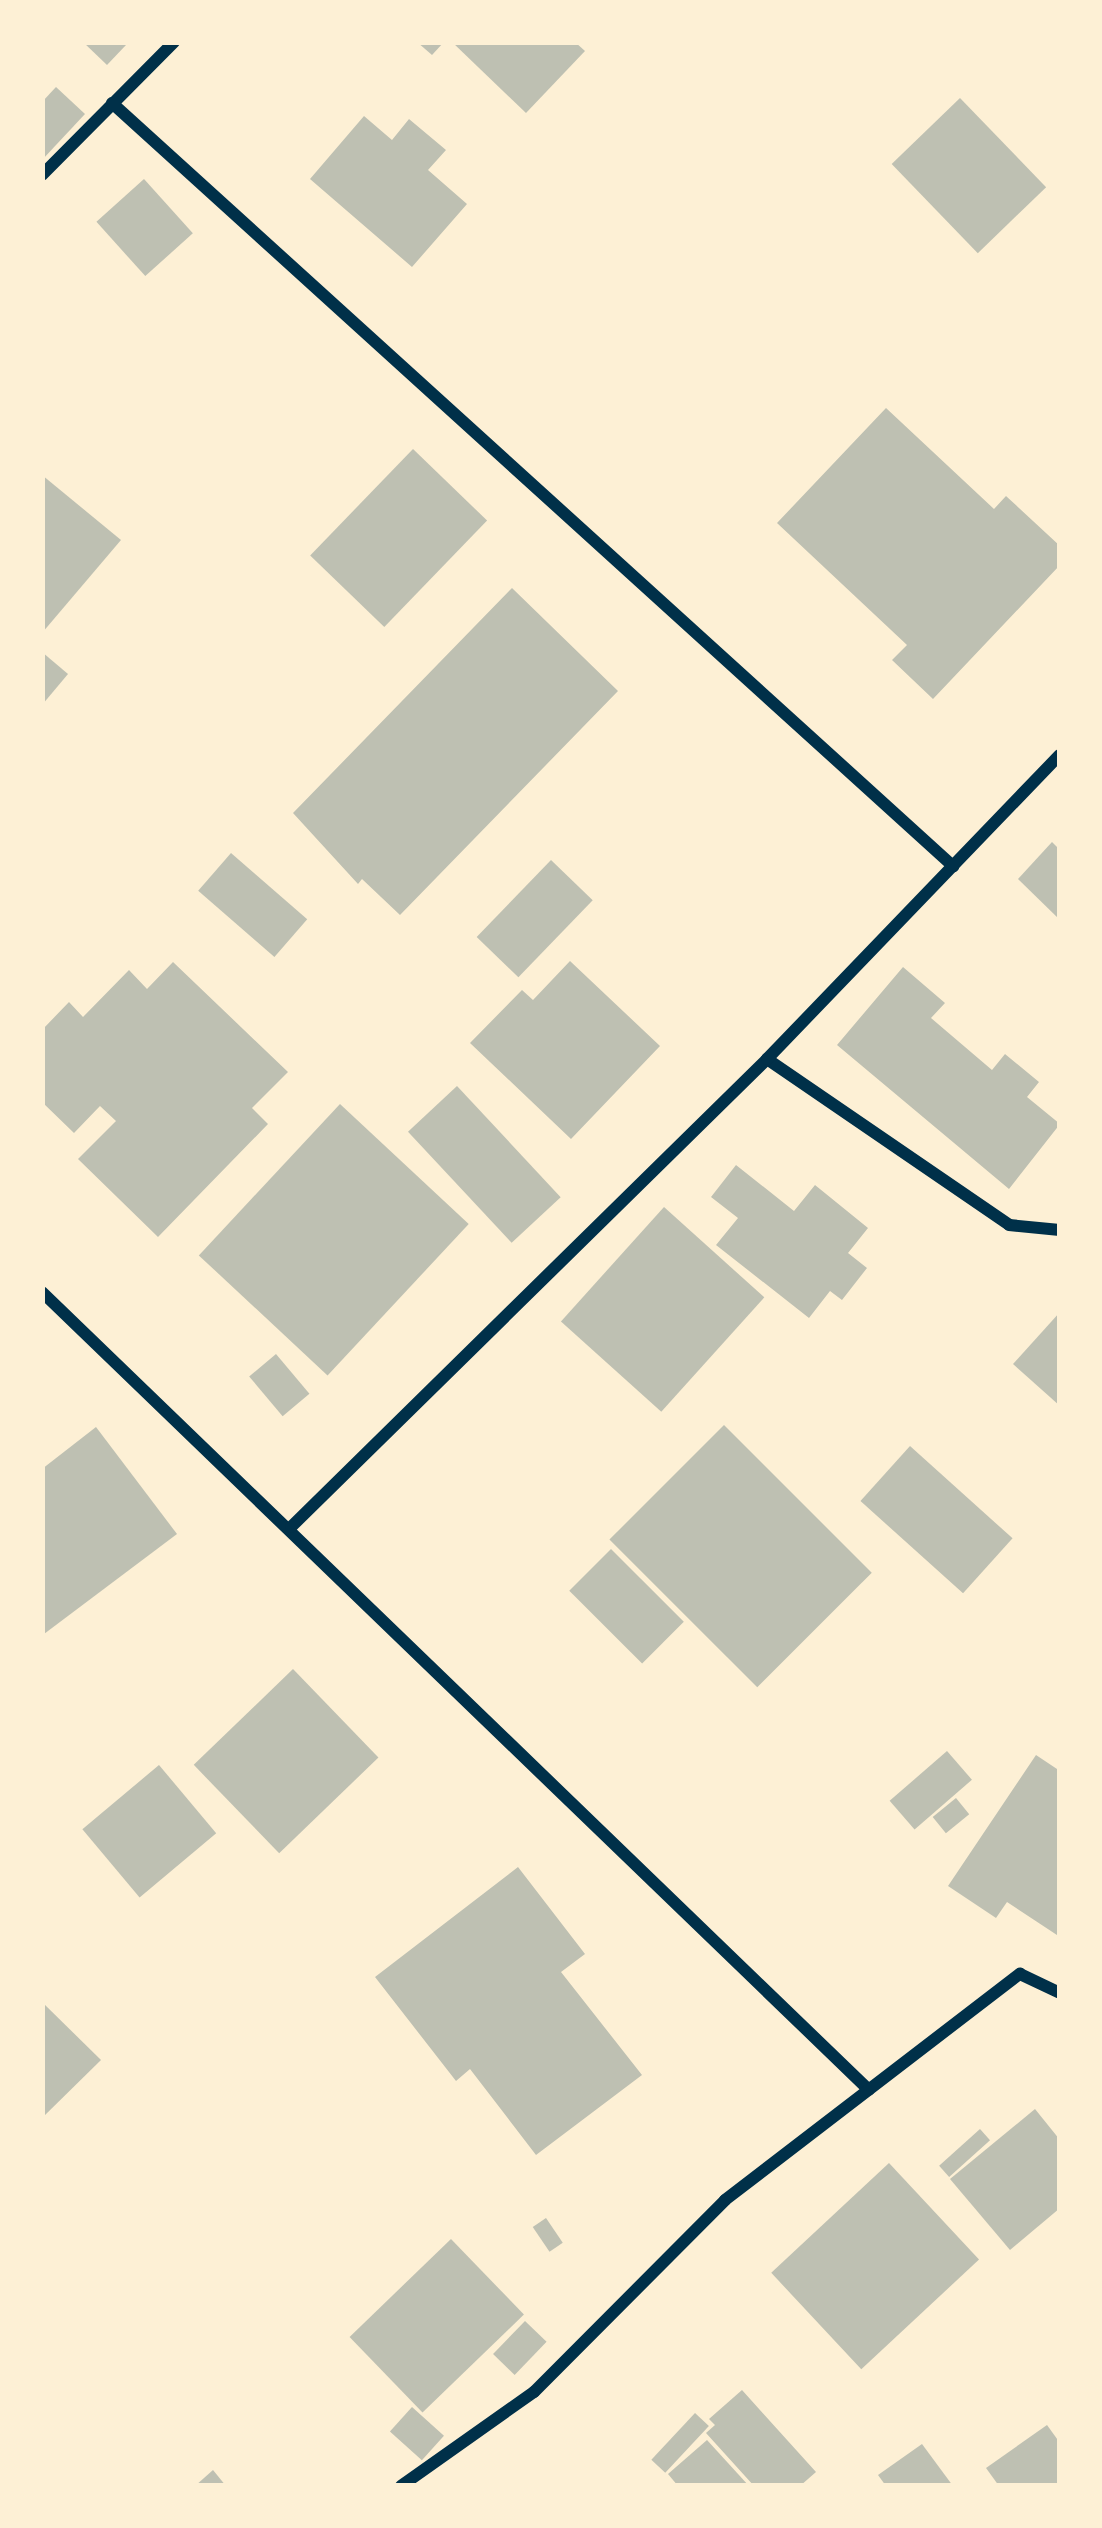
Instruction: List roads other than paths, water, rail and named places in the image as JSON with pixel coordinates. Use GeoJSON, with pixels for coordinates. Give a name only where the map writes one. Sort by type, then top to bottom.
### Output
{"type":"FeatureCollection","features":[{"type":"Feature","properties":{"kind":"street"},"geometry":{"type":"LineString","coordinates":[[42,175],[174,42]]}},
{"type":"Feature","properties":{"kind":"street"},"geometry":{"type":"LineString","coordinates":[[112,103],[953,866]]}},
{"type":"Feature","properties":{"kind":"street"},"geometry":{"type":"LineString","coordinates":[[291,1527],[767,1059],[1060,755]]}},
{"type":"Feature","properties":{"kind":"street"},"geometry":{"type":"LineString","coordinates":[[767,1059],[1009,1225],[1060,1230]]}},
{"type":"Feature","properties":{"kind":"street"},"geometry":{"type":"LineString","coordinates":[[42,1292],[291,1527],[869,2090]]}},
{"type":"Feature","properties":{"kind":"street"},"geometry":{"type":"LineString","coordinates":[[401,2486],[533,2392],[725,2200],[1020,1974],[1060,1993]]}}]}
